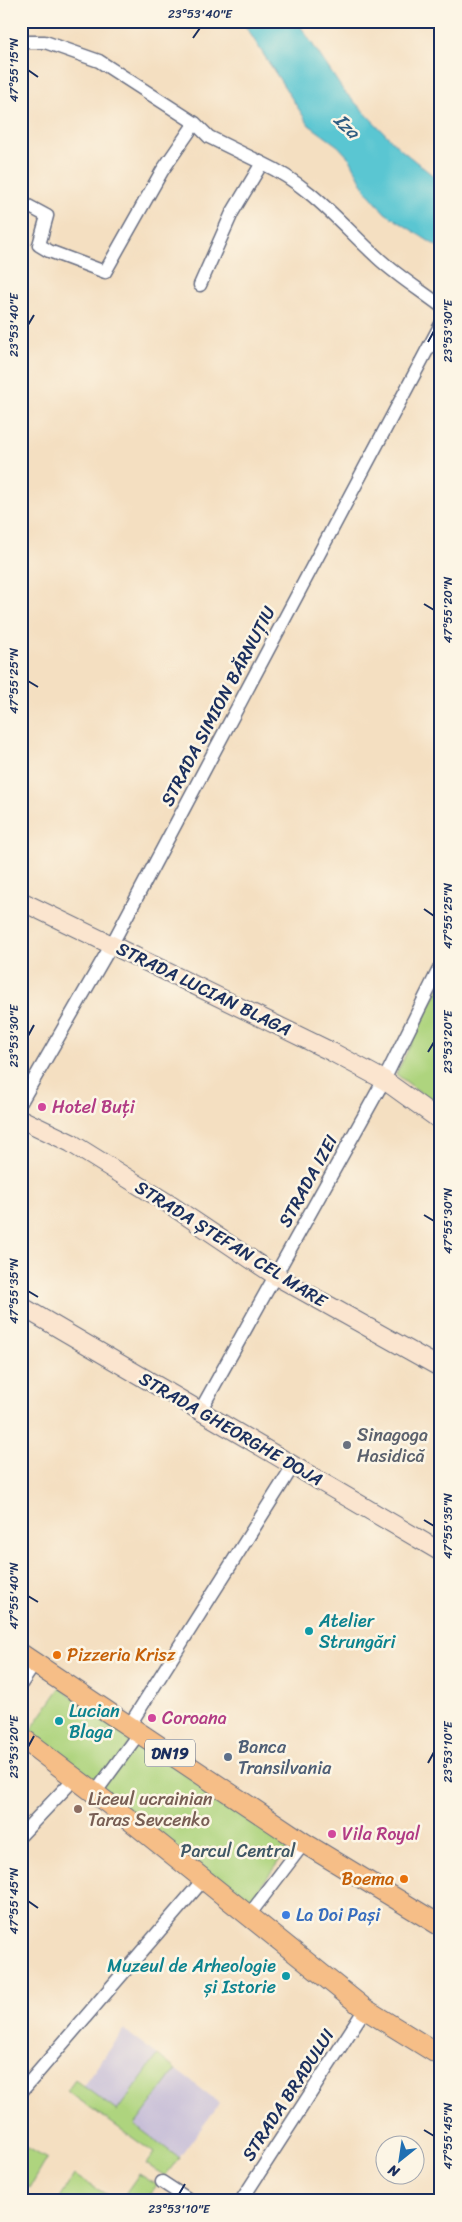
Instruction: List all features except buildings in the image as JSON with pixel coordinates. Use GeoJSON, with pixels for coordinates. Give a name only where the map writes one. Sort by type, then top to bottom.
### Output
{"type":"FeatureCollection","features":[{"type":"Feature","properties":{"kind":"main road","name":"STRADA LUCIAN BLAGA"},"geometry":{"type":"LineString","coordinates":[[21,901],[291,1031],[384,1080],[441,1121]]}},
{"type":"Feature","properties":{"kind":"main road","name":"STRADA ȘTEFAN CEL MARE"},"geometry":{"type":"LineString","coordinates":[[21,1119],[71,1143],[161,1199],[276,1276],[441,1368]]}},
{"type":"Feature","properties":{"kind":"main road","name":"STRADA GHEORGHE DOJA"},"geometry":{"type":"LineString","coordinates":[[21,1306],[441,1552]]}},
{"type":"Feature","properties":{"kind":"main road","name":"DN19"},"geometry":{"type":"LineString","coordinates":[[29,1658],[304,1843],[441,1926]]}},
{"type":"Feature","properties":{"kind":"main road"},"geometry":{"type":"LineString","coordinates":[[21,1738],[95,1793],[365,2009],[441,2056]]}},
{"type":"Feature","properties":{"kind":"street"},"geometry":{"type":"LineString","coordinates":[[21,45],[24,42],[45,42],[99,61],[195,123],[209,137],[283,173],[311,192],[378,259],[441,306]]}},
{"type":"Feature","properties":{"kind":"street"},"geometry":{"type":"LineString","coordinates":[[21,202],[47,216],[39,245],[49,251],[105,272],[162,171],[195,123]]}},
{"type":"Feature","properties":{"kind":"street"},"geometry":{"type":"LineString","coordinates":[[200,285],[232,213],[262,163]]}},
{"type":"Feature","properties":{"kind":"street","name":"STRADA SIMION BĂRNUȚIU"},"geometry":{"type":"LineString","coordinates":[[21,1102],[112,944],[441,324]]}},
{"type":"Feature","properties":{"kind":"street","name":"STRADA IZEI"},"geometry":{"type":"LineString","coordinates":[[200,1411],[384,1080],[441,965]]}},
{"type":"Feature","properties":{"kind":"street"},"geometry":{"type":"LineString","coordinates":[[95,1793],[293,1466]]}},
{"type":"Feature","properties":{"kind":"street"},"geometry":{"type":"LineString","coordinates":[[21,1684],[29,1658]]}},
{"type":"Feature","properties":{"kind":"street"},"geometry":{"type":"LineString","coordinates":[[21,1835],[75,1778]]}},
{"type":"Feature","properties":{"kind":"street"},"geometry":{"type":"LineString","coordinates":[[249,1915],[304,1843]]}},
{"type":"Feature","properties":{"kind":"street"},"geometry":{"type":"LineString","coordinates":[[21,2092],[204,1879]]}},
{"type":"Feature","properties":{"kind":"street","name":"STRADA BRADULUI"},"geometry":{"type":"LineString","coordinates":[[241,2201],[365,2009]]}},
{"type":"Feature","properties":{"kind":"street"},"geometry":{"type":"LineString","coordinates":[[162,2182],[191,2201]]}},
{"type":"Feature","properties":{"kind":"shaded area"},"geometry":{"type":"Polygon","coordinates":[[[124,2030],[158,2055],[117,2111],[83,2086],[124,2030]]]}},
{"type":"Feature","properties":{"kind":"shaded area"},"geometry":{"type":"Polygon","coordinates":[[[176,2070],[220,2103],[179,2158],[135,2125],[176,2070]]]}},
{"type":"Feature","properties":{"kind":"green space"},"geometry":{"type":"Polygon","coordinates":[[[441,983],[441,1108],[396,1074],[441,983]]]}},
{"type":"Feature","properties":{"kind":"green space","name":"Parcul Central"},"geometry":{"type":"Polygon","coordinates":[[[60,1688],[292,1843],[248,1904],[30,1731],[60,1688]]]}},
{"type":"Feature","properties":{"kind":"green space"},"geometry":{"type":"Polygon","coordinates":[[[158,2055],[176,2070],[135,2125],[179,2158],[165,2176],[146,2164],[154,2153],[67,2091],[75,2080],[117,2111],[158,2055]]]}},
{"type":"Feature","properties":{"kind":"green space"},"geometry":{"type":"Polygon","coordinates":[[[21,2144],[47,2159],[30,2188],[21,2183],[21,2144]]]}},
{"type":"Feature","properties":{"kind":"green space"},"geometry":{"type":"Polygon","coordinates":[[[139,2174],[157,2185],[145,2201],[120,2201],[139,2174]]]}},
{"type":"Feature","properties":{"kind":"green space"},"geometry":{"type":"Polygon","coordinates":[[[74,2175],[117,2201],[58,2201],[74,2175]]]}},
{"type":"Feature","properties":{"kind":"water","name":"Iza"},"geometry":{"type":"Polygon","coordinates":[[[242,21],[297,21],[343,90],[399,148],[441,182],[441,249],[385,213],[366,191],[350,159],[338,146],[309,125],[242,21]]]}},
{"type":"Feature","properties":{"kind":"place","name":"Hotel Buți"},"geometry":{"type":"Point","coordinates":[42,1107]}},
{"type":"Feature","properties":{"kind":"place","name":"Sinagoga Hasidică"},"geometry":{"type":"Point","coordinates":[347,1445]}},
{"type":"Feature","properties":{"kind":"place","name":"Atelier Strungări"},"geometry":{"type":"Point","coordinates":[309,1631]}},
{"type":"Feature","properties":{"kind":"place","name":"Pizzeria Krisz"},"geometry":{"type":"Point","coordinates":[57,1655]}},
{"type":"Feature","properties":{"kind":"place","name":"Coroana"},"geometry":{"type":"Point","coordinates":[152,1718]}},
{"type":"Feature","properties":{"kind":"place","name":"Lucian Blaga"},"geometry":{"type":"Point","coordinates":[59,1721]}},
{"type":"Feature","properties":{"kind":"place","name":"Banca Transilvania"},"geometry":{"type":"Point","coordinates":[228,1757]}},
{"type":"Feature","properties":{"kind":"place","name":"Liceul ucrainian Taras Sevcenko"},"geometry":{"type":"Point","coordinates":[78,1809]}},
{"type":"Feature","properties":{"kind":"place","name":"Vila Royal"},"geometry":{"type":"Point","coordinates":[332,1834]}},
{"type":"Feature","properties":{"kind":"place","name":"Boema"},"geometry":{"type":"Point","coordinates":[404,1879]}},
{"type":"Feature","properties":{"kind":"place","name":"La Doi Pași"},"geometry":{"type":"Point","coordinates":[286,1915]}},
{"type":"Feature","properties":{"kind":"place","name":"Muzeul de Arheologie și Istorie"},"geometry":{"type":"Point","coordinates":[286,1976]}}]}
